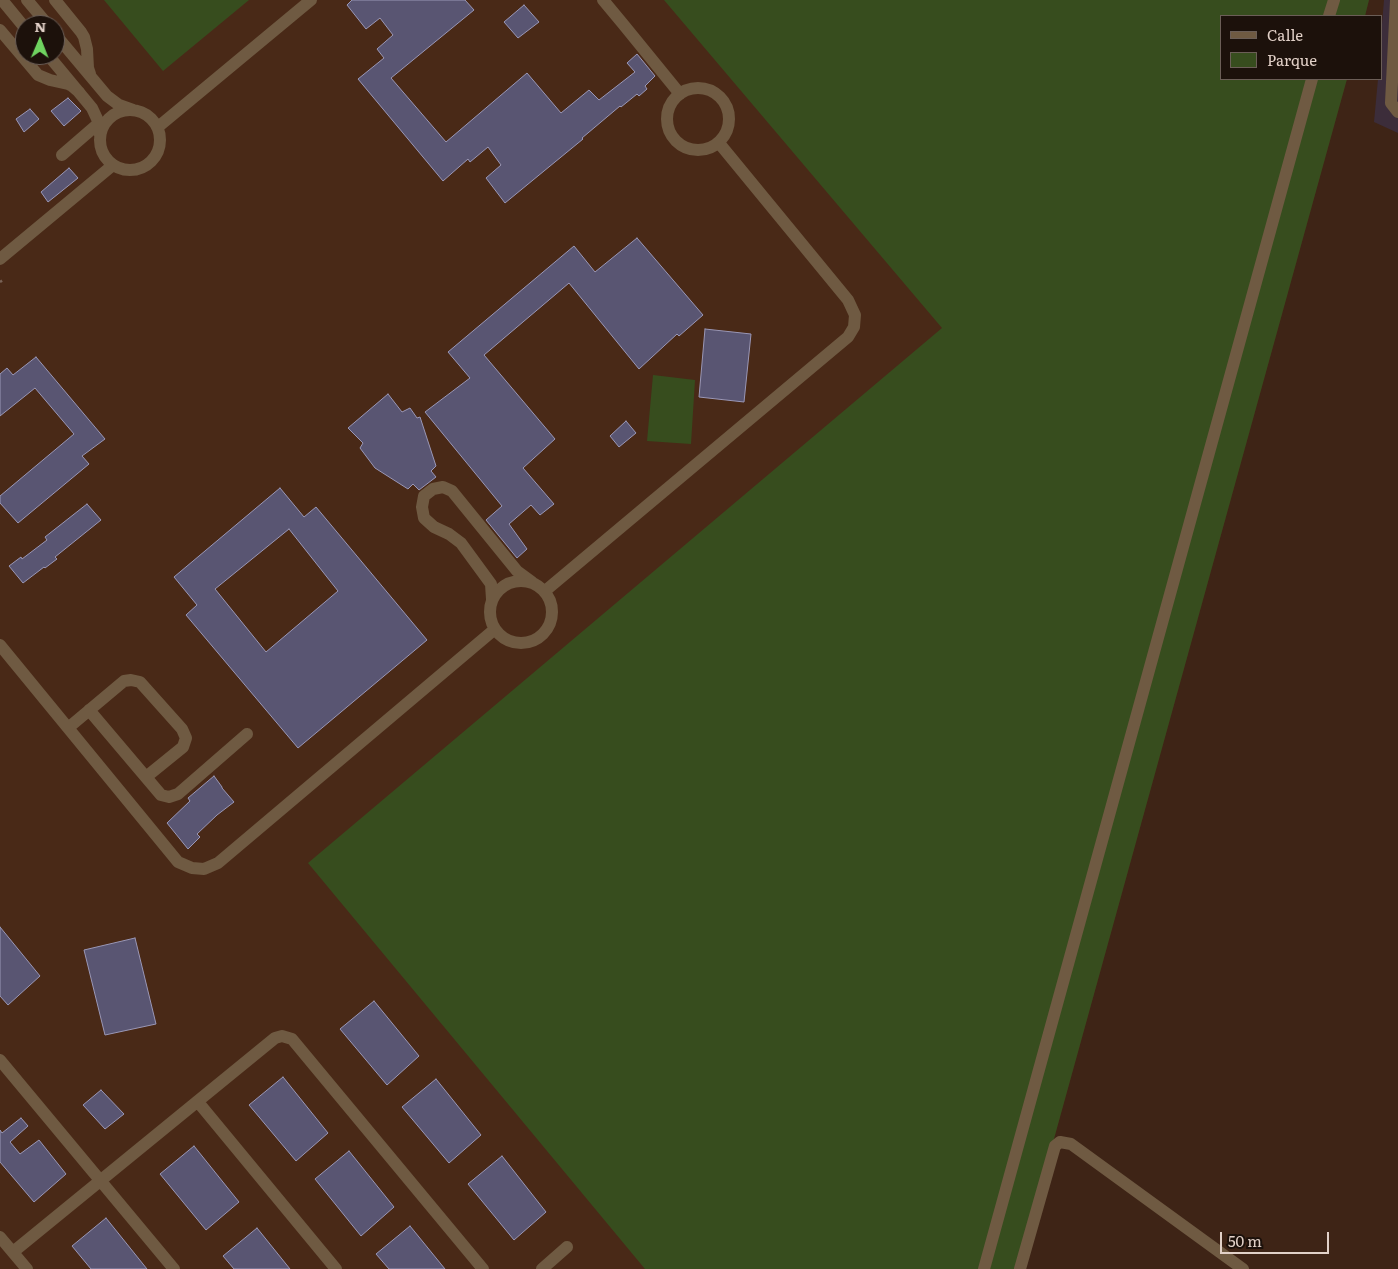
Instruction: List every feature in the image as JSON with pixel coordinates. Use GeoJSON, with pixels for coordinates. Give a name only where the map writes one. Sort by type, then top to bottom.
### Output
{"type":"FeatureCollection","features":[{"type":"Feature","properties":{"kind":"street"},"geometry":{"type":"LineString","coordinates":[[2,0],[15,16]]}},
{"type":"Feature","properties":{"kind":"street"},"geometry":{"type":"LineString","coordinates":[[27,0],[40,15]]}},
{"type":"Feature","properties":{"kind":"street"},"geometry":{"type":"LineString","coordinates":[[55,0],[84,37],[88,68],[94,80]]}},
{"type":"Feature","properties":{"kind":"street"},"geometry":{"type":"LineString","coordinates":[[158,128],[311,0]]}},
{"type":"Feature","properties":{"kind":"street"},"geometry":{"type":"LineString","coordinates":[[602,0],[624,24],[680,94]]}},
{"type":"Feature","properties":{"kind":"street"},"geometry":{"type":"LineString","coordinates":[[1329,15],[1334,0]]}},
{"type":"Feature","properties":{"kind":"street"},"geometry":{"type":"LineString","coordinates":[[1396,0],[1391,103],[1398,112]]}},
{"type":"Feature","properties":{"kind":"street"},"geometry":{"type":"LineString","coordinates":[[0,30],[38,75],[68,84],[79,92]]}},
{"type":"Feature","properties":{"kind":"street"},"geometry":{"type":"LineString","coordinates":[[56,65],[92,108],[99,123],[100,141],[106,158],[113,165],[122,169],[131,170],[149,164],[159,148],[160,138],[158,128],[152,119],[144,113],[126,108],[107,96],[65,46]]}},
{"type":"Feature","properties":{"kind":"street"},"geometry":{"type":"LineString","coordinates":[[984,1269],[1312,80]]}},
{"type":"Feature","properties":{"kind":"street"},"geometry":{"type":"LineString","coordinates":[[690,89],[711,90],[726,104],[729,114],[729,125],[726,135],[719,143],[700,151],[690,150],[681,146],[673,139],[668,130],[668,110],[680,94],[690,89]]}},
{"type":"Feature","properties":{"kind":"street"},"geometry":{"type":"LineString","coordinates":[[100,141],[101,131],[113,115],[123,110],[133,110]]}},
{"type":"Feature","properties":{"kind":"street"},"geometry":{"type":"LineString","coordinates":[[62,155],[99,123]]}},
{"type":"Feature","properties":{"kind":"street"},"geometry":{"type":"LineString","coordinates":[[545,591],[848,337],[854,327],[855,315],[848,300],[719,143]]}},
{"type":"Feature","properties":{"kind":"street"},"geometry":{"type":"LineString","coordinates":[[0,259],[113,165]]}},
{"type":"Feature","properties":{"kind":"street"},"geometry":{"type":"LineString","coordinates":[[443,487],[452,491],[517,571],[545,591],[552,606],[551,623],[540,637],[525,643],[508,641],[495,629],[489,615],[492,599],[491,584],[461,543],[449,534],[434,527],[424,518],[422,507],[424,496],[433,489],[443,487]]}},
{"type":"Feature","properties":{"kind":"street"},"geometry":{"type":"LineString","coordinates":[[492,599],[502,587],[516,581],[532,582]]}},
{"type":"Feature","properties":{"kind":"street"},"geometry":{"type":"LineString","coordinates":[[0,645],[178,862],[192,868],[204,869],[218,863],[495,629]]}},
{"type":"Feature","properties":{"kind":"street"},"geometry":{"type":"LineString","coordinates":[[68,728],[124,682],[131,680],[140,682],[182,729],[186,738],[183,746],[146,778]]}},
{"type":"Feature","properties":{"kind":"street"},"geometry":{"type":"LineString","coordinates":[[89,710],[162,795],[178,794],[247,734]]}},
{"type":"Feature","properties":{"kind":"street"},"geometry":{"type":"LineString","coordinates":[[13,1252],[276,1038],[282,1036],[292,1039],[483,1269]]}},
{"type":"Feature","properties":{"kind":"street"},"geometry":{"type":"LineString","coordinates":[[0,1060],[174,1269]]}},
{"type":"Feature","properties":{"kind":"street"},"geometry":{"type":"LineString","coordinates":[[0,1077],[11,1077],[19,1082]]}},
{"type":"Feature","properties":{"kind":"street"},"geometry":{"type":"LineString","coordinates":[[198,1102],[336,1269]]}},
{"type":"Feature","properties":{"kind":"street"},"geometry":{"type":"LineString","coordinates":[[1020,1269],[1055,1146],[1060,1142],[1071,1144],[1243,1269]]}},
{"type":"Feature","properties":{"kind":"street"},"geometry":{"type":"LineString","coordinates":[[0,1237],[27,1269]]}},
{"type":"Feature","properties":{"kind":"street"},"geometry":{"type":"LineString","coordinates":[[542,1269],[567,1247]]}},
{"type":"Feature","properties":{"kind":"shaded area"},"geometry":{"type":"Polygon","coordinates":[[[0,0],[1369,0],[1365,15],[1220,15],[1220,80],[1347,80],[1018,1269],[0,1269],[0,0]]]}},
{"type":"Feature","properties":{"kind":"shaded area"},"geometry":{"type":"Polygon","coordinates":[[[1384,0],[1398,0],[1398,133],[1374,122],[1378,80],[1383,80],[1384,0]]]}},
{"type":"Feature","properties":{"kind":"green space"},"geometry":{"type":"Polygon","coordinates":[[[104,0],[249,0],[163,71],[104,0]]]}},
{"type":"Feature","properties":{"kind":"green space"},"geometry":{"type":"Polygon","coordinates":[[[664,0],[1369,0],[1365,15],[1220,15],[1220,80],[1347,80],[1018,1269],[645,1269],[308,863],[942,328],[664,0]]]}},
{"type":"Feature","properties":{"kind":"green space"},"geometry":{"type":"Polygon","coordinates":[[[653,375],[695,380],[691,444],[647,441],[653,375]]]}},
{"type":"Feature","properties":{"kind":"building"},"geometry":{"type":"Polygon","coordinates":[[[352,0],[465,0],[474,10],[391,78],[446,142],[527,73],[561,113],[589,90],[599,100],[635,72],[627,63],[637,54],[655,76],[645,86],[647,89],[639,96],[637,94],[620,106],[505,203],[486,178],[501,165],[488,147],[470,162],[468,159],[443,181],[358,79],[384,58],[377,49],[393,35],[380,18],[366,29],[347,5],[352,0]]]}},
{"type":"Feature","properties":{"kind":"building"},"geometry":{"type":"Polygon","coordinates":[[[524,5],[539,22],[518,38],[504,22],[524,5]]]}},
{"type":"Feature","properties":{"kind":"building"},"geometry":{"type":"Polygon","coordinates":[[[68,98],[81,111],[64,126],[51,111],[68,98]]]}},
{"type":"Feature","properties":{"kind":"building"},"geometry":{"type":"Polygon","coordinates":[[[30,109],[39,119],[24,132],[16,119],[30,109]]]}},
{"type":"Feature","properties":{"kind":"building"},"geometry":{"type":"Polygon","coordinates":[[[69,168],[78,178],[48,202],[41,192],[69,168]]]}},
{"type":"Feature","properties":{"kind":"building"},"geometry":{"type":"Polygon","coordinates":[[[637,238],[703,315],[679,336],[677,334],[639,369],[569,283],[484,355],[555,439],[523,468],[554,504],[540,515],[531,505],[509,524],[527,549],[517,558],[486,520],[502,506],[425,412],[470,378],[448,352],[574,246],[595,272],[637,238]]]}},
{"type":"Feature","properties":{"kind":"building"},"geometry":{"type":"Polygon","coordinates":[[[705,329],[751,334],[744,402],[699,397],[705,329]]]}},
{"type":"Feature","properties":{"kind":"building"},"geometry":{"type":"Polygon","coordinates":[[[36,357],[105,439],[82,456],[89,464],[18,523],[0,503],[0,496],[74,434],[35,388],[0,416],[0,374],[7,368],[13,375],[36,357]]]}},
{"type":"Feature","properties":{"kind":"building"},"geometry":{"type":"Polygon","coordinates":[[[388,394],[402,412],[410,408],[417,418],[420,417],[436,466],[431,471],[436,477],[419,490],[413,484],[408,489],[375,468],[360,448],[363,443],[348,428],[388,394]]]}},
{"type":"Feature","properties":{"kind":"building"},"geometry":{"type":"Polygon","coordinates":[[[626,421],[636,433],[619,447],[610,436],[626,421]]]}},
{"type":"Feature","properties":{"kind":"building"},"geometry":{"type":"Polygon","coordinates":[[[280,488],[304,517],[316,507],[427,640],[298,748],[186,615],[197,605],[174,577],[280,488]],[[289,529],[215,589],[266,652],[338,591],[289,529]]]}},
{"type":"Feature","properties":{"kind":"building"},"geometry":{"type":"Polygon","coordinates":[[[87,504],[101,520],[55,557],[57,559],[23,583],[9,566],[21,557],[22,559],[47,540],[45,537],[87,504]]]}},
{"type":"Feature","properties":{"kind":"building"},"geometry":{"type":"Polygon","coordinates":[[[214,776],[234,802],[197,834],[200,837],[188,849],[167,823],[190,801],[188,798],[214,776]]]}},
{"type":"Feature","properties":{"kind":"building"},"geometry":{"type":"Polygon","coordinates":[[[0,927],[40,976],[8,1005],[0,996],[0,927]]]}},
{"type":"Feature","properties":{"kind":"building"},"geometry":{"type":"Polygon","coordinates":[[[135,938],[156,1024],[105,1035],[84,950],[135,938]]]}},
{"type":"Feature","properties":{"kind":"building"},"geometry":{"type":"Polygon","coordinates":[[[374,1001],[419,1056],[387,1085],[340,1029],[374,1001]]]}},
{"type":"Feature","properties":{"kind":"building"},"geometry":{"type":"Polygon","coordinates":[[[283,1077],[328,1133],[296,1161],[249,1105],[283,1077]]]}},
{"type":"Feature","properties":{"kind":"building"},"geometry":{"type":"Polygon","coordinates":[[[436,1079],[481,1135],[449,1163],[402,1107],[436,1079]]]}},
{"type":"Feature","properties":{"kind":"building"},"geometry":{"type":"Polygon","coordinates":[[[101,1090],[124,1114],[105,1129],[83,1105],[101,1090]]]}},
{"type":"Feature","properties":{"kind":"building"},"geometry":{"type":"Polygon","coordinates":[[[21,1118],[28,1126],[10,1142],[20,1154],[39,1140],[66,1174],[34,1202],[0,1162],[0,1130],[2,1133],[21,1118]]]}},
{"type":"Feature","properties":{"kind":"building"},"geometry":{"type":"Polygon","coordinates":[[[194,1146],[239,1202],[206,1230],[160,1174],[194,1146]]]}},
{"type":"Feature","properties":{"kind":"building"},"geometry":{"type":"Polygon","coordinates":[[[349,1151],[394,1207],[361,1236],[315,1179],[349,1151]]]}},
{"type":"Feature","properties":{"kind":"building"},"geometry":{"type":"Polygon","coordinates":[[[502,1156],[546,1212],[514,1240],[468,1184],[502,1156]]]}},
{"type":"Feature","properties":{"kind":"building"},"geometry":{"type":"Polygon","coordinates":[[[106,1218],[147,1269],[91,1269],[72,1246],[106,1218]]]}},
{"type":"Feature","properties":{"kind":"building"},"geometry":{"type":"Polygon","coordinates":[[[410,1226],[445,1269],[389,1269],[376,1254],[410,1226]]]}},
{"type":"Feature","properties":{"kind":"building"},"geometry":{"type":"Polygon","coordinates":[[[257,1228],[290,1269],[234,1269],[223,1256],[257,1228]]]}}]}
